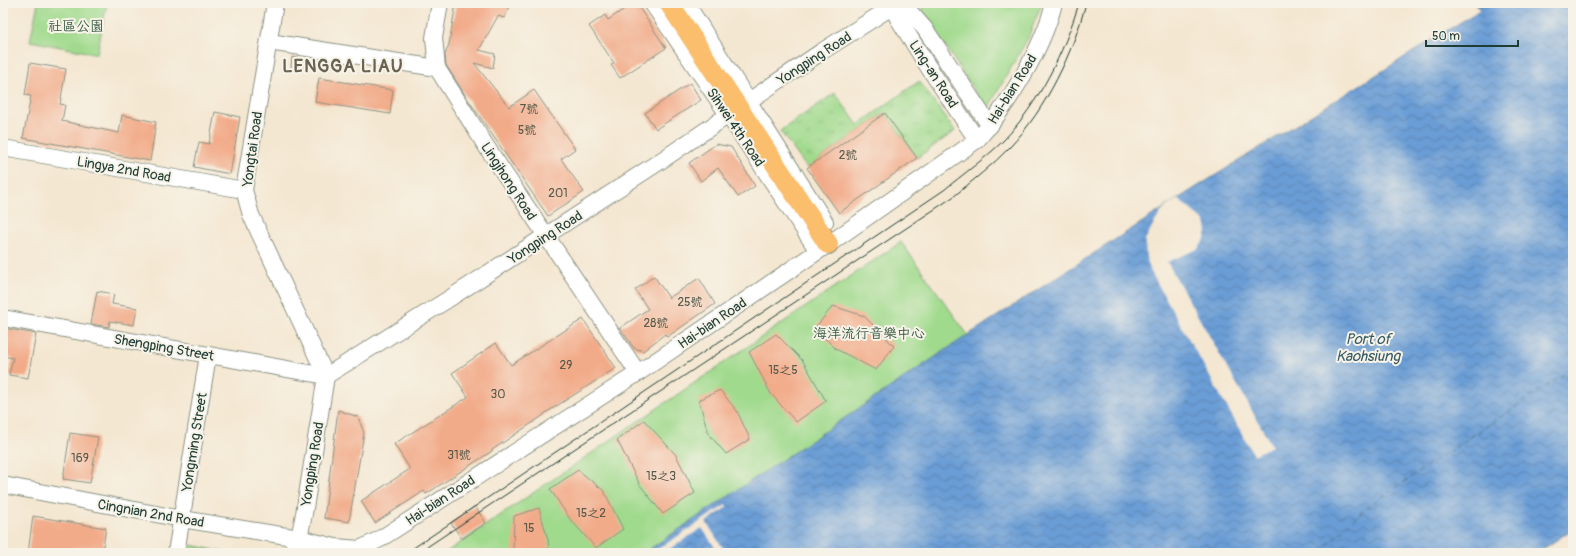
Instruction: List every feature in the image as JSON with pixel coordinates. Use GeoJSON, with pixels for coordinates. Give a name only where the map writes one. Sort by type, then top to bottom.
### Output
{"type":"FeatureCollection","features":[{"type":"Feature","properties":{"kind":"main road","name":"Sihwei 4th Road"},"geometry":{"type":"LineString","coordinates":[[669,3],[827,245]]}},
{"type":"Feature","properties":{"kind":"street","name":"Yongtai Road"},"geometry":{"type":"LineString","coordinates":[[276,3],[244,190],[251,215],[326,376]]}},
{"type":"Feature","properties":{"kind":"street","name":"Lingjhong Road"},"geometry":{"type":"LineString","coordinates":[[440,3],[434,38],[437,68],[486,146],[638,373]]}},
{"type":"Feature","properties":{"kind":"street","name":"Sihwei 4th Road"},"geometry":{"type":"LineString","coordinates":[[652,3],[738,109]]}},
{"type":"Feature","properties":{"kind":"street","name":"Sihwei 4th Road"},"geometry":{"type":"LineString","coordinates":[[686,3],[738,109]]}},
{"type":"Feature","properties":{"kind":"street","name":"Hai-bian Road"},"geometry":{"type":"LineString","coordinates":[[300,546],[360,549],[380,539],[638,373],[827,245],[977,140],[990,126],[1007,102],[1036,48],[1054,3]]}},
{"type":"Feature","properties":{"kind":"street","name":"Yongping Road"},"geometry":{"type":"LineString","coordinates":[[291,553],[300,546],[326,376],[546,236],[893,4]]}},
{"type":"Feature","properties":{"kind":"street","name":"Ling-an Road"},"geometry":{"type":"LineString","coordinates":[[893,4],[910,12],[925,29],[990,126]]}},
{"type":"Feature","properties":{"kind":"street","name":"Ling-an Road"},"geometry":{"type":"LineString","coordinates":[[893,4],[899,20],[932,73],[977,140]]}},
{"type":"Feature","properties":{"kind":"street"},"geometry":{"type":"LineString","coordinates":[[269,42],[437,68]]}},
{"type":"Feature","properties":{"kind":"street","name":"Lingya 2nd Road"},"geometry":{"type":"LineString","coordinates":[[3,148],[244,190]]}},
{"type":"Feature","properties":{"kind":"street","name":"Shengping Street"},"geometry":{"type":"LineString","coordinates":[[3,318],[326,376]]}},
{"type":"Feature","properties":{"kind":"street","name":"Yongming Street"},"geometry":{"type":"LineString","coordinates":[[176,553],[208,355]]}},
{"type":"Feature","properties":{"kind":"street","name":"Cingnian 2nd Road"},"geometry":{"type":"LineString","coordinates":[[3,485],[182,520],[300,546]]}},
{"type":"Feature","properties":{"kind":"green space","name":"社區公園"},"geometry":{"type":"Polygon","coordinates":[[[38,3],[107,3],[97,54],[30,41],[38,3]]]}},
{"type":"Feature","properties":{"kind":"green space"},"geometry":{"type":"Polygon","coordinates":[[[930,3],[1042,3],[1028,38],[987,110],[921,9],[930,3]]]}},
{"type":"Feature","properties":{"kind":"green space"},"geometry":{"type":"Polygon","coordinates":[[[919,81],[955,131],[917,158],[885,113],[807,168],[780,131],[835,93],[858,125],[919,81]]]}},
{"type":"Feature","properties":{"kind":"green space","name":"海洋流行音樂中心"},"geometry":{"type":"Polygon","coordinates":[[[901,242],[968,335],[644,553],[445,553],[901,242]]]}},
{"type":"Feature","properties":{"kind":"green space"},"geometry":{"type":"Polygon","coordinates":[[[191,545],[224,552],[186,553],[186,550],[191,545]]]}},
{"type":"Feature","properties":{"kind":"water","name":"Port of Kaohsiung"},"geometry":{"type":"Polygon","coordinates":[[[1476,3],[1573,3],[1573,529],[1537,553],[644,553],[968,335],[1187,193],[1480,10],[1476,3]]]}},
{"type":"Feature","properties":{"kind":"pier"},"geometry":{"type":"Polygon","coordinates":[[[1178,199],[1205,222],[1207,231],[1204,241],[1198,249],[1167,262],[1272,446],[1254,455],[1151,272],[1146,257],[1145,240],[1153,225],[1164,208],[1178,199]]]}},
{"type":"Feature","properties":{"kind":"pier"},"geometry":{"type":"Polygon","coordinates":[[[726,505],[727,507],[706,522],[726,553],[719,553],[702,528],[663,553],[652,553],[726,505]]]}},
{"type":"Feature","properties":{"kind":"building"},"geometry":{"type":"Polygon","coordinates":[[[456,3],[512,3],[504,18],[498,16],[479,50],[495,54],[493,68],[474,63],[509,107],[534,90],[575,149],[561,159],[584,192],[548,216],[446,65],[445,55],[449,44],[456,3]]]}},
{"type":"Feature","properties":{"kind":"building"},"geometry":{"type":"Polygon","coordinates":[[[633,3],[636,3],[666,48],[620,78],[611,65],[614,63],[589,26],[605,15],[608,20],[633,3]]]}},
{"type":"Feature","properties":{"kind":"building"},"geometry":{"type":"Polygon","coordinates":[[[292,57],[307,60],[306,69],[291,67],[292,57]]]}},
{"type":"Feature","properties":{"kind":"building"},"geometry":{"type":"Polygon","coordinates":[[[30,63],[66,69],[60,104],[65,105],[62,121],[119,133],[122,115],[156,122],[150,161],[23,138],[31,96],[25,95],[30,63]]]}},
{"type":"Feature","properties":{"kind":"building"},"geometry":{"type":"Polygon","coordinates":[[[319,78],[393,90],[390,114],[315,102],[319,78]]]}},
{"type":"Feature","properties":{"kind":"building"},"geometry":{"type":"Polygon","coordinates":[[[690,83],[701,100],[656,129],[645,113],[690,83]]]}},
{"type":"Feature","properties":{"kind":"building"},"geometry":{"type":"Polygon","coordinates":[[[215,112],[240,117],[230,174],[194,167],[199,142],[209,144],[215,112]]]}},
{"type":"Feature","properties":{"kind":"building"},"geometry":{"type":"Polygon","coordinates":[[[885,113],[917,158],[839,213],[807,168],[885,113]]]}},
{"type":"Feature","properties":{"kind":"building"},"geometry":{"type":"Polygon","coordinates":[[[716,144],[731,147],[755,186],[738,197],[718,168],[701,181],[689,163],[716,144]]]}},
{"type":"Feature","properties":{"kind":"building"},"geometry":{"type":"Polygon","coordinates":[[[654,276],[669,298],[699,278],[715,304],[667,337],[665,334],[643,351],[634,348],[620,328],[648,309],[635,290],[654,276]]]}},
{"type":"Feature","properties":{"kind":"building"},"geometry":{"type":"Polygon","coordinates":[[[97,291],[114,294],[112,304],[137,308],[134,325],[110,321],[109,327],[91,324],[97,291]]]}},
{"type":"Feature","properties":{"kind":"building"},"geometry":{"type":"Polygon","coordinates":[[[833,306],[864,316],[894,346],[876,370],[836,349],[815,328],[833,306]]]}},
{"type":"Feature","properties":{"kind":"building"},"geometry":{"type":"Polygon","coordinates":[[[583,319],[616,368],[544,414],[492,451],[426,494],[424,491],[375,523],[361,501],[410,469],[394,444],[468,397],[452,373],[496,343],[511,365],[583,319]]]}},
{"type":"Feature","properties":{"kind":"building"},"geometry":{"type":"Polygon","coordinates":[[[3,328],[36,334],[28,378],[9,375],[13,358],[3,356],[3,328]]]}},
{"type":"Feature","properties":{"kind":"building"},"geometry":{"type":"Polygon","coordinates":[[[776,334],[803,361],[826,401],[796,422],[771,394],[749,352],[776,334]]]}},
{"type":"Feature","properties":{"kind":"building"},"geometry":{"type":"Polygon","coordinates":[[[720,390],[737,411],[750,439],[726,454],[708,433],[699,400],[720,390]]]}},
{"type":"Feature","properties":{"kind":"building"},"geometry":{"type":"Polygon","coordinates":[[[338,410],[358,417],[364,433],[349,522],[324,518],[338,410]]]}},
{"type":"Feature","properties":{"kind":"building"},"geometry":{"type":"Polygon","coordinates":[[[644,420],[676,455],[695,493],[663,514],[640,485],[617,440],[644,420]]]}},
{"type":"Feature","properties":{"kind":"building"},"geometry":{"type":"Polygon","coordinates":[[[70,433],[98,437],[90,483],[63,479],[70,433]]]}},
{"type":"Feature","properties":{"kind":"building"},"geometry":{"type":"Polygon","coordinates":[[[578,470],[604,491],[623,529],[596,548],[570,519],[550,489],[578,470]]]}},
{"type":"Feature","properties":{"kind":"building"},"geometry":{"type":"Polygon","coordinates":[[[475,506],[486,523],[462,539],[451,523],[475,506]]]}},
{"type":"Feature","properties":{"kind":"building"},"geometry":{"type":"Polygon","coordinates":[[[539,508],[548,540],[549,553],[513,553],[514,516],[539,508]]]}},
{"type":"Feature","properties":{"kind":"building"},"geometry":{"type":"Polygon","coordinates":[[[33,516],[106,528],[102,553],[28,553],[33,516]]]}},
{"type":"Feature","properties":{"kind":"ferry route"},"geometry":{"type":"LineString","coordinates":[[1322,553],[1328,544],[1367,507],[1573,368]]}},
{"type":"Feature","properties":{"kind":"tram line"},"geometry":{"type":"LineString","coordinates":[[406,553],[944,190],[982,160],[997,147],[1016,126],[1039,94],[1058,59],[1079,3]]}},
{"type":"Feature","properties":{"kind":"tram line"},"geometry":{"type":"LineString","coordinates":[[418,553],[953,197],[1003,154],[1035,116],[1057,80],[1066,61],[1086,3]]}},
{"type":"Feature","properties":{"kind":"district","name":"LENGGA LIAU"},"geometry":{"type":"Point","coordinates":[343,66]}}]}
